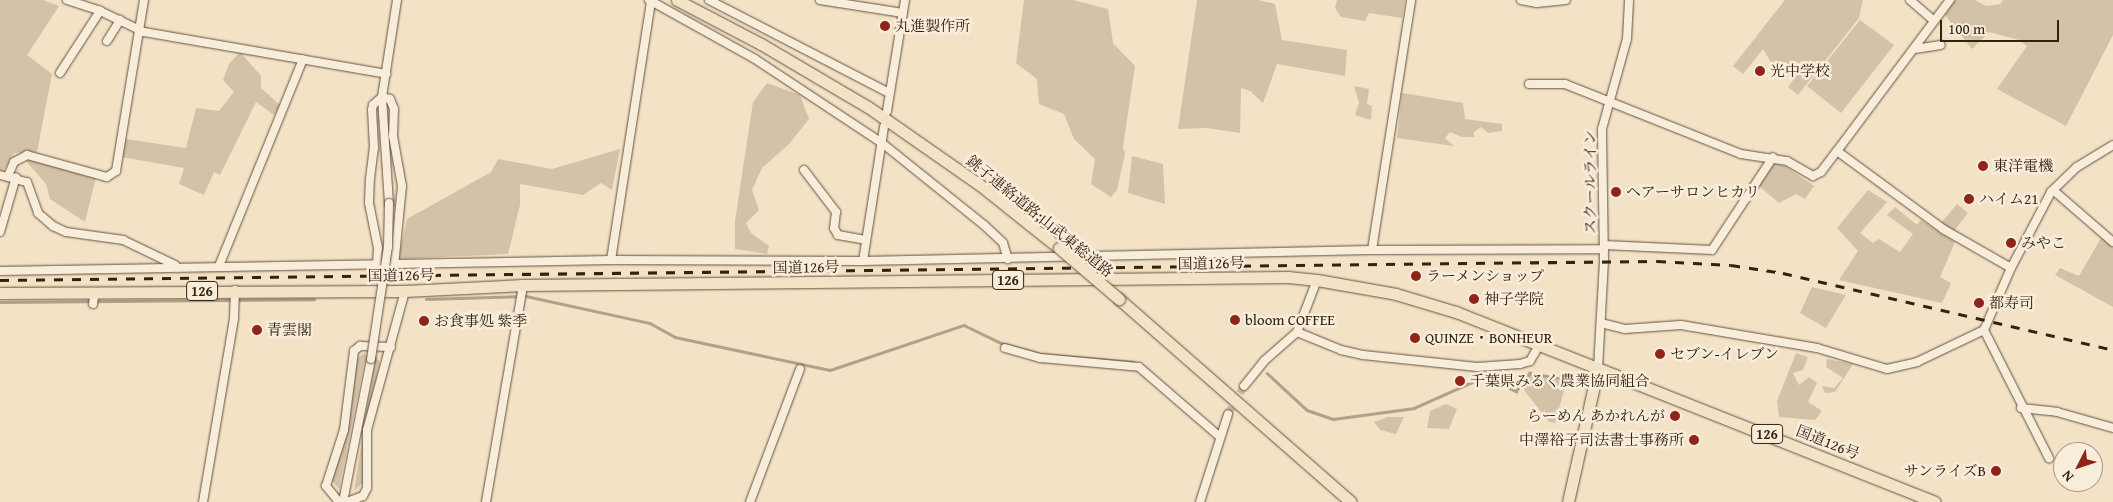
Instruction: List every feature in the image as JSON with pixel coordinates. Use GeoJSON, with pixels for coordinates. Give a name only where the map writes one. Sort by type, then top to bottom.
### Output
{"type":"FeatureCollection","features":[{"type":"Feature","properties":{"kind":"highway","name":"銚子連絡道路;山武東総道路"},"geometry":{"type":"LineString","coordinates":[[677,0],[761,44],[868,107],[980,185],[1119,299],[1351,502]]}},
{"type":"Feature","properties":{"kind":"highway","name":"国道126号"},"geometry":{"type":"LineString","coordinates":[[0,293],[94,298],[235,297],[405,291],[521,293],[1288,277],[1348,283],[1428,303],[1540,344],[1935,502]]}},
{"type":"Feature","properties":{"kind":"highway"},"geometry":{"type":"LineString","coordinates":[[1568,502],[1598,368]]}},
{"type":"Feature","properties":{"kind":"street"},"geometry":{"type":"LineString","coordinates":[[67,0],[100,11],[140,31],[386,74]]}},
{"type":"Feature","properties":{"kind":"street"},"geometry":{"type":"LineString","coordinates":[[0,232],[8,176],[14,162],[27,156],[107,177],[113,175],[116,171],[144,0]]}},
{"type":"Feature","properties":{"kind":"street"},"geometry":{"type":"LineString","coordinates":[[397,0],[382,97],[389,203],[388,247],[371,359],[345,502],[363,496],[367,488],[367,430],[405,291]]}},
{"type":"Feature","properties":{"kind":"street"},"geometry":{"type":"LineString","coordinates":[[611,260],[650,0],[755,59],[882,143],[984,225],[1003,243],[1008,259]]}},
{"type":"Feature","properties":{"kind":"street"},"geometry":{"type":"LineString","coordinates":[[709,0],[889,93]]}},
{"type":"Feature","properties":{"kind":"street"},"geometry":{"type":"LineString","coordinates":[[820,0],[903,13]]}},
{"type":"Feature","properties":{"kind":"street"},"geometry":{"type":"LineString","coordinates":[[887,111],[905,0]]}},
{"type":"Feature","properties":{"kind":"street"},"geometry":{"type":"LineString","coordinates":[[1372,250],[1411,0]]}},
{"type":"Feature","properties":{"kind":"street"},"geometry":{"type":"LineString","coordinates":[[1521,0],[1537,3],[1566,0]]}},
{"type":"Feature","properties":{"kind":"street","name":"スクールライン"},"geometry":{"type":"LineString","coordinates":[[1598,368],[1604,247],[1602,129],[1627,39],[1629,0]]}},
{"type":"Feature","properties":{"kind":"street"},"geometry":{"type":"LineString","coordinates":[[1910,0],[1932,20]]}},
{"type":"Feature","properties":{"kind":"street"},"geometry":{"type":"LineString","coordinates":[[1528,84],[1565,84],[1741,154],[1773,157],[1813,176],[1821,172],[1915,49],[1932,20],[1950,0]]}},
{"type":"Feature","properties":{"kind":"street"},"geometry":{"type":"LineString","coordinates":[[60,73],[100,11]]}},
{"type":"Feature","properties":{"kind":"street"},"geometry":{"type":"LineString","coordinates":[[107,41],[120,20]]}},
{"type":"Feature","properties":{"kind":"street"},"geometry":{"type":"LineString","coordinates":[[1915,49],[1941,45]]}},
{"type":"Feature","properties":{"kind":"street"},"geometry":{"type":"LineString","coordinates":[[219,266],[303,59]]}},
{"type":"Feature","properties":{"kind":"street"},"geometry":{"type":"LineString","coordinates":[[378,266],[378,248],[370,208],[370,187],[374,148],[372,110],[373,105],[382,97]]}},
{"type":"Feature","properties":{"kind":"street"},"geometry":{"type":"LineString","coordinates":[[382,97],[390,99],[394,109],[393,136],[402,186],[394,266]]}},
{"type":"Feature","properties":{"kind":"street"},"geometry":{"type":"LineString","coordinates":[[863,261],[884,127]]}},
{"type":"Feature","properties":{"kind":"street"},"geometry":{"type":"LineString","coordinates":[[1600,323],[1625,329],[1681,325],[1817,348],[1887,369],[1917,362],[1984,330],[2011,268],[2053,190],[2077,168],[2113,145]]}},
{"type":"Feature","properties":{"kind":"street"},"geometry":{"type":"LineString","coordinates":[[1837,151],[1943,229],[2011,268]]}},
{"type":"Feature","properties":{"kind":"street"},"geometry":{"type":"LineString","coordinates":[[0,271],[176,266],[394,266],[611,260],[863,261],[1008,259],[1372,250],[1604,247],[1712,250],[1773,157]]}},
{"type":"Feature","properties":{"kind":"street"},"geometry":{"type":"LineString","coordinates":[[804,170],[836,212],[834,228],[838,235],[866,240]]}},
{"type":"Feature","properties":{"kind":"street"},"geometry":{"type":"LineString","coordinates":[[8,176],[27,182],[38,213],[53,226],[66,232],[123,240],[176,266]]}},
{"type":"Feature","properties":{"kind":"street"},"geometry":{"type":"LineString","coordinates":[[2053,190],[2113,242]]}},
{"type":"Feature","properties":{"kind":"street"},"geometry":{"type":"LineString","coordinates":[[1244,386],[1264,361],[1297,332],[1317,280]]}},
{"type":"Feature","properties":{"kind":"street"},"geometry":{"type":"LineString","coordinates":[[486,502],[521,293]]}},
{"type":"Feature","properties":{"kind":"street"},"geometry":{"type":"LineString","coordinates":[[203,502],[235,297]]}},
{"type":"Feature","properties":{"kind":"street"},"geometry":{"type":"LineString","coordinates":[[1984,330],[2049,458]]}},
{"type":"Feature","properties":{"kind":"street"},"geometry":{"type":"LineString","coordinates":[[1297,332],[1341,350],[1363,355],[1477,367],[1520,364],[1530,361],[1540,344]]}},
{"type":"Feature","properties":{"kind":"street"},"geometry":{"type":"LineString","coordinates":[[339,502],[326,486],[344,430],[354,351],[360,346],[391,347]]}},
{"type":"Feature","properties":{"kind":"street"},"geometry":{"type":"LineString","coordinates":[[1005,348],[1041,358],[1139,367],[1220,437]]}},
{"type":"Feature","properties":{"kind":"street"},"geometry":{"type":"LineString","coordinates":[[750,502],[800,369]]}},
{"type":"Feature","properties":{"kind":"street"},"geometry":{"type":"LineString","coordinates":[[2022,408],[2057,412],[2113,428]]}},
{"type":"Feature","properties":{"kind":"street"},"geometry":{"type":"LineString","coordinates":[[1200,502],[1228,414]]}},
{"type":"Feature","properties":{"kind":"shaded area"},"geometry":{"type":"Polygon","coordinates":[[[0,0],[43,0],[59,6],[27,55],[52,74],[37,152],[14,153],[3,171],[0,171],[0,0]]]}},
{"type":"Feature","properties":{"kind":"shaded area"},"geometry":{"type":"Polygon","coordinates":[[[1024,0],[1073,0],[1108,9],[1113,43],[1135,66],[1123,147],[1125,154],[1117,190],[1111,197],[1091,184],[1095,159],[1074,139],[1064,114],[1039,104],[1037,79],[1016,63],[1024,0]]]}},
{"type":"Feature","properties":{"kind":"shaded area"},"geometry":{"type":"Polygon","coordinates":[[[1197,0],[1258,0],[1275,4],[1282,40],[1347,50],[1345,76],[1277,64],[1263,103],[1250,91],[1241,88],[1240,133],[1207,128],[1178,129],[1197,0]]]}},
{"type":"Feature","properties":{"kind":"shaded area"},"geometry":{"type":"Polygon","coordinates":[[[1337,0],[1405,0],[1402,18],[1369,13],[1365,21],[1341,17],[1335,8],[1337,0]]]}},
{"type":"Feature","properties":{"kind":"shaded area"},"geometry":{"type":"Polygon","coordinates":[[[1785,0],[1863,0],[1859,18],[1798,95],[1788,87],[1797,75],[1774,67],[1763,49],[1743,74],[1733,66],[1785,0]]]}},
{"type":"Feature","properties":{"kind":"shaded area"},"geometry":{"type":"Polygon","coordinates":[[[1953,0],[1975,0],[1986,6],[2000,4],[2003,0],[2113,0],[2113,35],[2066,126],[1997,89],[2027,46],[2019,40],[1989,32],[1972,49],[1945,15],[1953,0]]]}},
{"type":"Feature","properties":{"kind":"shaded area"},"geometry":{"type":"Polygon","coordinates":[[[1860,20],[1894,45],[1841,113],[1807,86],[1860,20]]]}},
{"type":"Feature","properties":{"kind":"shaded area"},"geometry":{"type":"Polygon","coordinates":[[[240,52],[261,76],[261,88],[280,105],[274,115],[256,102],[220,175],[214,172],[204,195],[179,184],[184,168],[122,157],[126,139],[186,148],[196,108],[219,111],[234,92],[223,80],[229,64],[240,52]]]}},
{"type":"Feature","properties":{"kind":"shaded area"},"geometry":{"type":"Polygon","coordinates":[[[767,83],[800,95],[809,119],[789,144],[762,168],[752,190],[759,210],[746,223],[751,233],[769,246],[767,254],[735,249],[735,221],[753,102],[767,83]]]}},
{"type":"Feature","properties":{"kind":"shaded area"},"geometry":{"type":"Polygon","coordinates":[[[1354,86],[1369,89],[1367,104],[1372,106],[1371,120],[1355,115],[1359,103],[1354,86]]]}},
{"type":"Feature","properties":{"kind":"shaded area"},"geometry":{"type":"Polygon","coordinates":[[[1402,93],[1463,103],[1465,119],[1502,124],[1502,131],[1488,133],[1481,127],[1474,132],[1474,137],[1462,137],[1450,132],[1445,138],[1454,146],[1397,138],[1402,93]]]}},
{"type":"Feature","properties":{"kind":"shaded area"},"geometry":{"type":"Polygon","coordinates":[[[620,149],[612,190],[601,183],[583,195],[520,184],[520,205],[508,254],[398,259],[407,219],[491,172],[498,159],[552,169],[620,149]]]}},
{"type":"Feature","properties":{"kind":"shaded area"},"geometry":{"type":"Polygon","coordinates":[[[1132,156],[1163,164],[1165,204],[1128,193],[1132,156]]]}},
{"type":"Feature","properties":{"kind":"shaded area"},"geometry":{"type":"Polygon","coordinates":[[[33,159],[96,178],[85,222],[50,199],[46,184],[26,161],[33,159]]]}},
{"type":"Feature","properties":{"kind":"shaded area"},"geometry":{"type":"Polygon","coordinates":[[[1771,163],[1785,166],[1814,186],[1805,199],[1796,194],[1779,203],[1758,185],[1771,163]]]}},
{"type":"Feature","properties":{"kind":"shaded area"},"geometry":{"type":"Polygon","coordinates":[[[1868,190],[1887,202],[1860,233],[1873,243],[1879,239],[1900,252],[1913,234],[1887,215],[1895,207],[1917,225],[1921,220],[1955,242],[1940,277],[1951,283],[1942,303],[1839,280],[1858,251],[1837,228],[1868,190]]]}},
{"type":"Feature","properties":{"kind":"shaded area"},"geometry":{"type":"Polygon","coordinates":[[[1957,204],[1968,213],[1954,231],[1941,223],[1957,204]]]}},
{"type":"Feature","properties":{"kind":"shaded area"},"geometry":{"type":"Polygon","coordinates":[[[2101,238],[2113,247],[2113,307],[2055,275],[2060,268],[2079,276],[2101,238]]]}},
{"type":"Feature","properties":{"kind":"shaded area"},"geometry":{"type":"Polygon","coordinates":[[[1812,287],[1846,295],[1826,328],[1800,313],[1812,287]]]}},
{"type":"Feature","properties":{"kind":"shaded area"},"geometry":{"type":"Polygon","coordinates":[[[364,353],[366,354],[339,489],[331,479],[350,413],[357,359],[364,353]]]}},
{"type":"Feature","properties":{"kind":"shaded area"},"geometry":{"type":"Polygon","coordinates":[[[1796,353],[1808,357],[1803,370],[1793,373],[1799,385],[1809,377],[1817,383],[1808,402],[1822,411],[1815,420],[1779,417],[1777,401],[1796,353]]]}},
{"type":"Feature","properties":{"kind":"shaded area"},"geometry":{"type":"Polygon","coordinates":[[[375,356],[380,362],[366,426],[363,483],[354,491],[375,356]]]}},
{"type":"Feature","properties":{"kind":"shaded area"},"geometry":{"type":"Polygon","coordinates":[[[1827,359],[1853,364],[1835,392],[1825,393],[1822,386],[1834,388],[1843,378],[1826,367],[1827,359]]]}},
{"type":"Feature","properties":{"kind":"shaded area"},"geometry":{"type":"Polygon","coordinates":[[[1528,371],[1566,383],[1555,423],[1549,422],[1524,390],[1528,371]]]}},
{"type":"Feature","properties":{"kind":"shaded area"},"geometry":{"type":"Polygon","coordinates":[[[1446,404],[1457,409],[1449,429],[1427,428],[1430,411],[1446,404]]]}},
{"type":"Feature","properties":{"kind":"shaded area"},"geometry":{"type":"Polygon","coordinates":[[[1388,417],[1404,417],[1396,434],[1380,430],[1374,422],[1388,417]]]}},
{"type":"Feature","properties":{"kind":"waterway"},"geometry":{"type":"LineString","coordinates":[[426,299],[526,296],[650,323],[675,337],[830,370],[964,325],[1001,343],[1040,354],[1134,362]]}},
{"type":"Feature","properties":{"kind":"waterway"},"geometry":{"type":"LineString","coordinates":[[0,302],[314,299]]}},
{"type":"Feature","properties":{"kind":"waterway"},"geometry":{"type":"LineString","coordinates":[[1267,373],[1307,410],[1333,419],[1414,408],[1486,376],[1516,391],[1530,373],[1570,380]]}},
{"type":"Feature","properties":{"kind":"tunnel"},"geometry":{"type":"LineString","coordinates":[[1228,414],[1244,386]]}},
{"type":"Feature","properties":{"kind":"railway"},"geometry":{"type":"LineString","coordinates":[[0,280],[1657,261],[1731,265],[1783,273],[2113,350]]}},
{"type":"Feature","properties":{"kind":"place","name":"丸進製作所"},"geometry":{"type":"Point","coordinates":[885,26]}},
{"type":"Feature","properties":{"kind":"place","name":"光中学校"},"geometry":{"type":"Point","coordinates":[1760,71]}},
{"type":"Feature","properties":{"kind":"place","name":"東洋電機"},"geometry":{"type":"Point","coordinates":[1983,166]}},
{"type":"Feature","properties":{"kind":"place","name":"ヘアーサロンヒカリ"},"geometry":{"type":"Point","coordinates":[1616,192]}},
{"type":"Feature","properties":{"kind":"place","name":"ハイム21"},"geometry":{"type":"Point","coordinates":[1969,199]}},
{"type":"Feature","properties":{"kind":"place","name":"みやこ"},"geometry":{"type":"Point","coordinates":[2011,243]}},
{"type":"Feature","properties":{"kind":"place","name":"ラーメンショップ"},"geometry":{"type":"Point","coordinates":[1416,276]}},
{"type":"Feature","properties":{"kind":"place","name":"神子学院"},"geometry":{"type":"Point","coordinates":[1474,299]}},
{"type":"Feature","properties":{"kind":"place","name":"都寿司"},"geometry":{"type":"Point","coordinates":[1979,303]}},
{"type":"Feature","properties":{"kind":"place","name":"bloom COFFEE"},"geometry":{"type":"Point","coordinates":[1235,320]}},
{"type":"Feature","properties":{"kind":"place","name":"お食事処 紫季"},"geometry":{"type":"Point","coordinates":[424,321]}},
{"type":"Feature","properties":{"kind":"place","name":"青雲閣"},"geometry":{"type":"Point","coordinates":[257,330]}},
{"type":"Feature","properties":{"kind":"place","name":"QUINZE・BONHEUR"},"geometry":{"type":"Point","coordinates":[1415,338]}},
{"type":"Feature","properties":{"kind":"place","name":"セブン-イレブン"},"geometry":{"type":"Point","coordinates":[1660,354]}},
{"type":"Feature","properties":{"kind":"place","name":"千葉県みるく農業協同組合"},"geometry":{"type":"Point","coordinates":[1460,381]}},
{"type":"Feature","properties":{"kind":"place","name":"らーめん あかれんが"},"geometry":{"type":"Point","coordinates":[1675,416]}},
{"type":"Feature","properties":{"kind":"place","name":"中澤裕子司法書士事務所"},"geometry":{"type":"Point","coordinates":[1694,440]}},
{"type":"Feature","properties":{"kind":"place","name":"サンライズB"},"geometry":{"type":"Point","coordinates":[1996,471]}}]}
